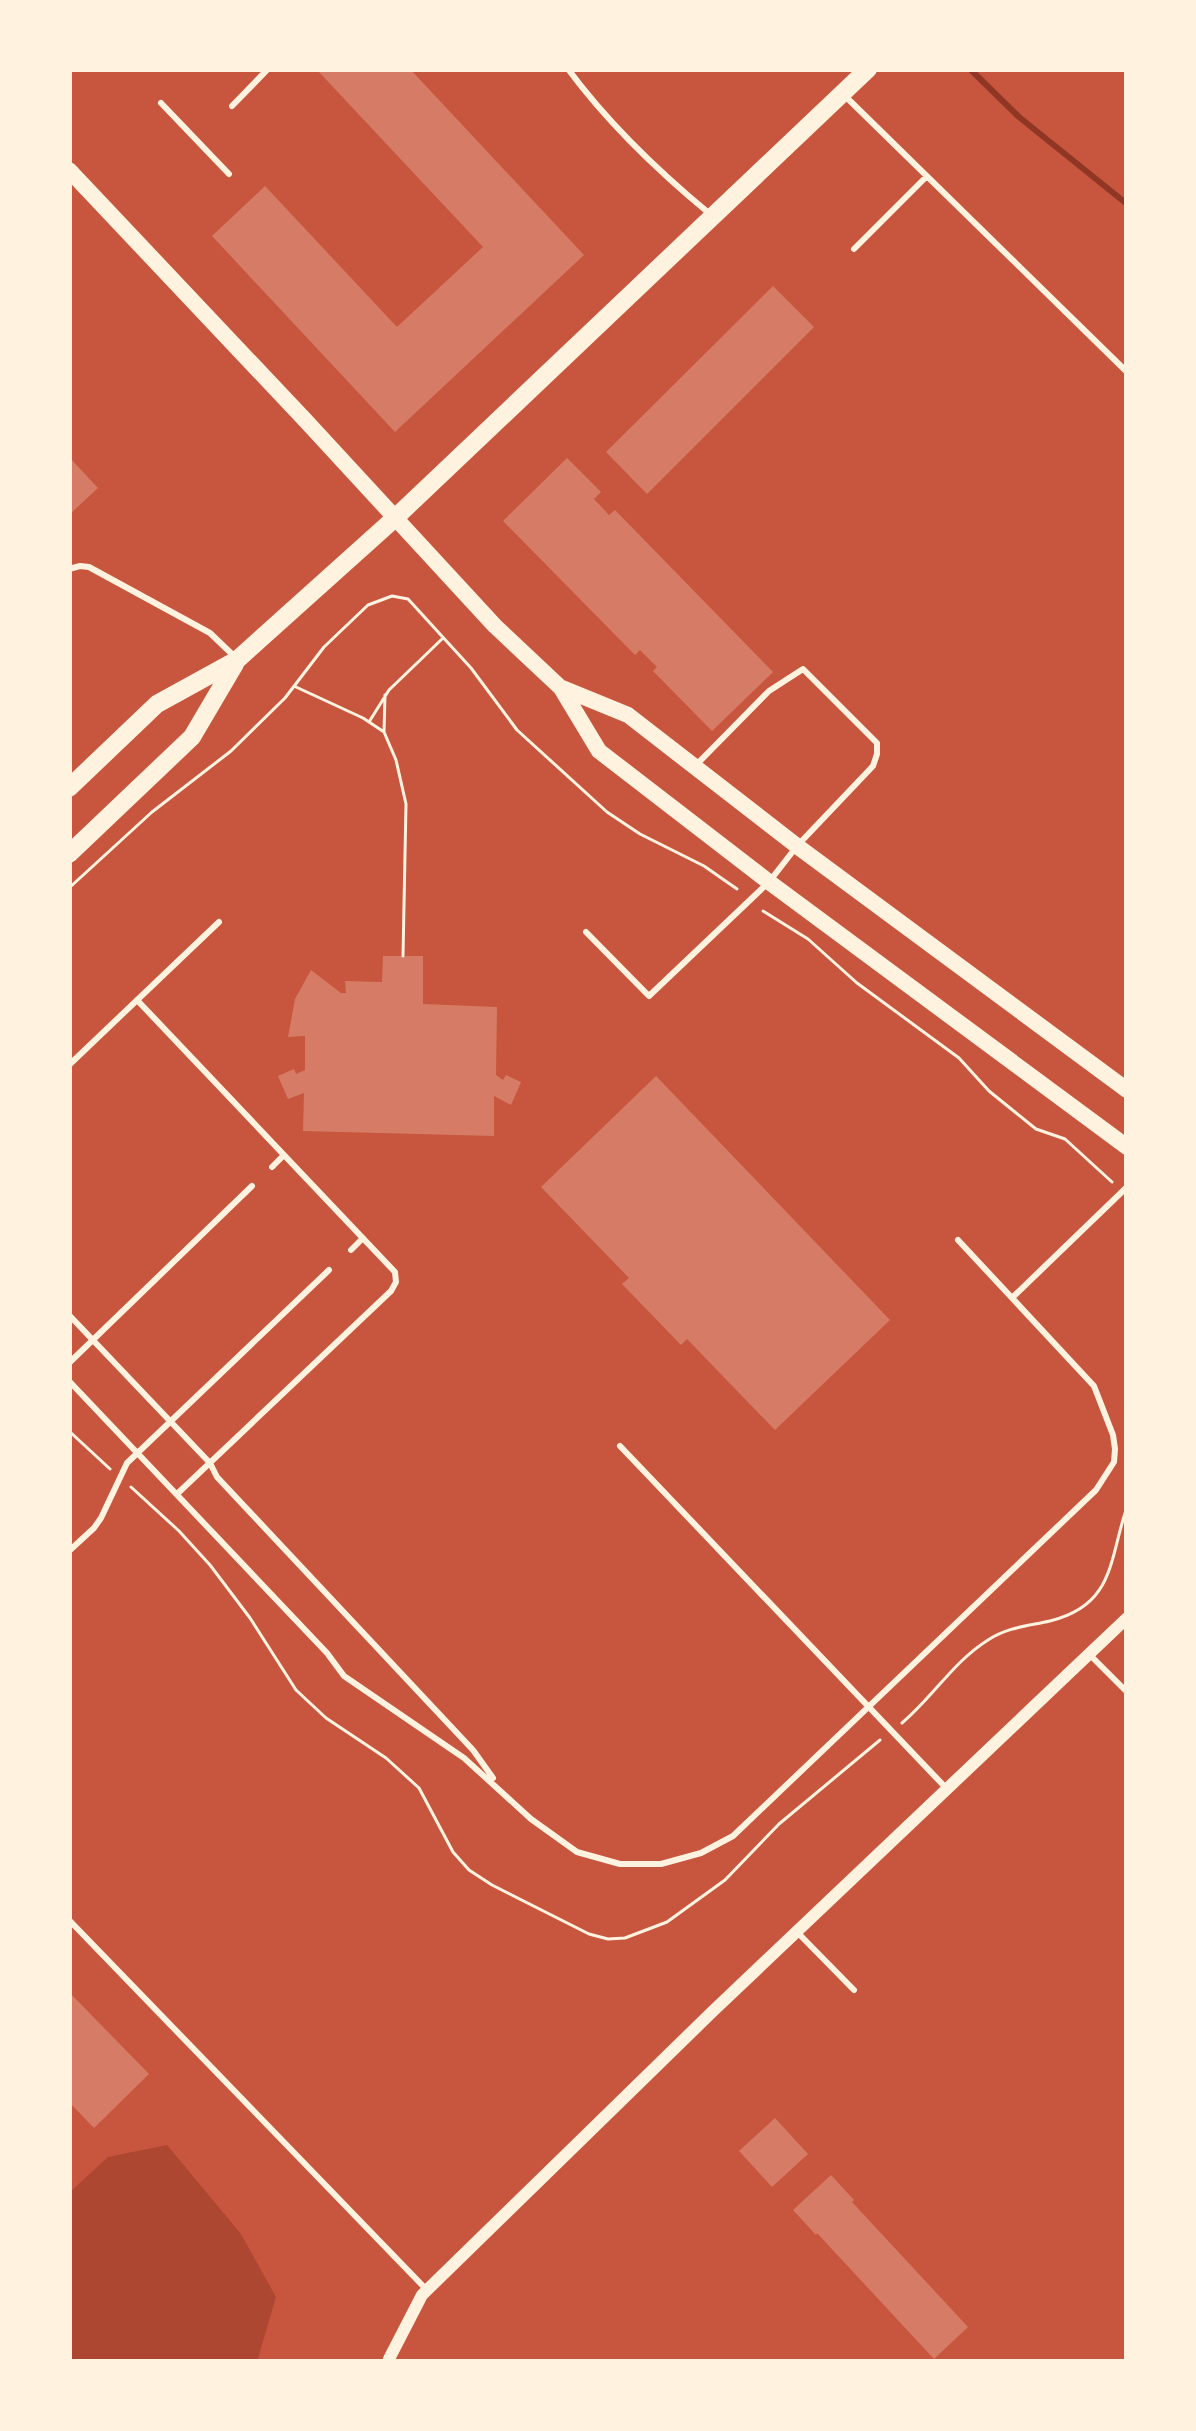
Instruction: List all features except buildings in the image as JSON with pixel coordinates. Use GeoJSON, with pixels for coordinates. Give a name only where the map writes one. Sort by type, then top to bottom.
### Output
{"type":"FeatureCollection","features":[{"type":"Feature","properties":{"kind":"main road"},"geometry":{"type":"LineString","coordinates":[[69,788],[157,704],[237,660],[395,518],[868,69]]}},
{"type":"Feature","properties":{"kind":"main road"},"geometry":{"type":"LineString","coordinates":[[69,854],[192,737],[237,660]]}},
{"type":"Feature","properties":{"kind":"street"},"geometry":{"type":"LineString","coordinates":[[69,170],[494,626],[561,688],[599,751],[1127,1147]]}},
{"type":"Feature","properties":{"kind":"street"},"geometry":{"type":"LineString","coordinates":[[561,688],[628,715],[1127,1090]]}},
{"type":"Feature","properties":{"kind":"street"},"geometry":{"type":"LineString","coordinates":[[389,2359],[422,2295],[1127,1618]]}},
{"type":"Feature","properties":{"kind":"lane"},"geometry":{"type":"LineString","coordinates":[[232,106],[268,69]]}},
{"type":"Feature","properties":{"kind":"lane"},"geometry":{"type":"LineString","coordinates":[[568,69],[670,181],[713,217]]}},
{"type":"Feature","properties":{"kind":"lane"},"geometry":{"type":"LineString","coordinates":[[842,93],[1127,372]]}},
{"type":"Feature","properties":{"kind":"lane"},"geometry":{"type":"LineString","coordinates":[[161,104],[229,174]]}},
{"type":"Feature","properties":{"kind":"lane"},"geometry":{"type":"LineString","coordinates":[[854,249],[927,176]]}},
{"type":"Feature","properties":{"kind":"lane"},"geometry":{"type":"LineString","coordinates":[[69,568],[89,567],[170,611],[210,633],[237,660]]}},
{"type":"Feature","properties":{"kind":"lane"},"geometry":{"type":"LineString","coordinates":[[586,932],[649,996],[770,882],[797,846],[873,766],[877,743],[803,669],[769,691],[695,766]]}},
{"type":"Feature","properties":{"kind":"lane"},"geometry":{"type":"LineString","coordinates":[[69,1065],[220,922]]}},
{"type":"Feature","properties":{"kind":"lane"},"geometry":{"type":"LineString","coordinates":[[137,1000],[395,1272],[396,1282],[177,1494]]}},
{"type":"Feature","properties":{"kind":"lane"},"geometry":{"type":"LineString","coordinates":[[272,1167],[284,1155]]}},
{"type":"Feature","properties":{"kind":"lane"},"geometry":{"type":"LineString","coordinates":[[69,1363],[252,1186]]}},
{"type":"Feature","properties":{"kind":"lane"},"geometry":{"type":"LineString","coordinates":[[1013,1297],[1127,1187]]}},
{"type":"Feature","properties":{"kind":"lane"},"geometry":{"type":"LineString","coordinates":[[351,1250],[363,1238]]}},
{"type":"Feature","properties":{"kind":"lane"},"geometry":{"type":"LineString","coordinates":[[69,1381],[328,1653],[344,1676],[464,1758],[531,1819],[577,1852],[620,1864],[661,1864],[701,1853],[733,1836],[1096,1490],[1114,1462],[1114,1435],[1094,1386],[958,1240]]}},
{"type":"Feature","properties":{"kind":"lane"},"geometry":{"type":"LineString","coordinates":[[69,1551],[94,1528],[119,1477],[138,1453],[329,1270]]}},
{"type":"Feature","properties":{"kind":"lane"},"geometry":{"type":"LineString","coordinates":[[69,1315],[473,1750],[502,1790]]}},
{"type":"Feature","properties":{"kind":"lane"},"geometry":{"type":"LineString","coordinates":[[620,1446],[946,1789]]}},
{"type":"Feature","properties":{"kind":"lane"},"geometry":{"type":"LineString","coordinates":[[1089,1654],[1127,1692]]}},
{"type":"Feature","properties":{"kind":"lane"},"geometry":{"type":"LineString","coordinates":[[69,1920],[428,2290]]}},
{"type":"Feature","properties":{"kind":"lane"},"geometry":{"type":"LineString","coordinates":[[797,1931],[854,1990]]}},
{"type":"Feature","properties":{"kind":"path"},"geometry":{"type":"LineString","coordinates":[[69,888],[152,812],[231,751],[368,605],[392,596]]}},
{"type":"Feature","properties":{"kind":"path"},"geometry":{"type":"LineString","coordinates":[[369,722],[385,695],[443,637]]}},
{"type":"Feature","properties":{"kind":"path"},"geometry":{"type":"LineString","coordinates":[[295,686],[384,732]]}},
{"type":"Feature","properties":{"kind":"path"},"geometry":{"type":"LineString","coordinates":[[385,695],[384,732],[406,804],[403,956]]}},
{"type":"Feature","properties":{"kind":"path"},"geometry":{"type":"LineString","coordinates":[[69,1431],[210,1565],[296,1690],[419,1788],[453,1852],[469,1870],[492,1886],[608,1940],[667,1922],[725,1880],[779,1824],[908,1719],[950,1671],[990,1638],[1083,1607],[1109,1576],[1127,1507]]}},
{"type":"Feature","properties":{"kind":"shaded area"},"geometry":{"type":"Polygon","coordinates":[[[167,2145],[241,2234],[276,2297],[257,2362],[69,2362],[69,2193],[108,2157],[167,2145]]]}},
{"type":"Feature","properties":{"kind":"waterway"},"geometry":{"type":"LineString","coordinates":[[970,69],[1019,117],[1127,204]]}}]}
